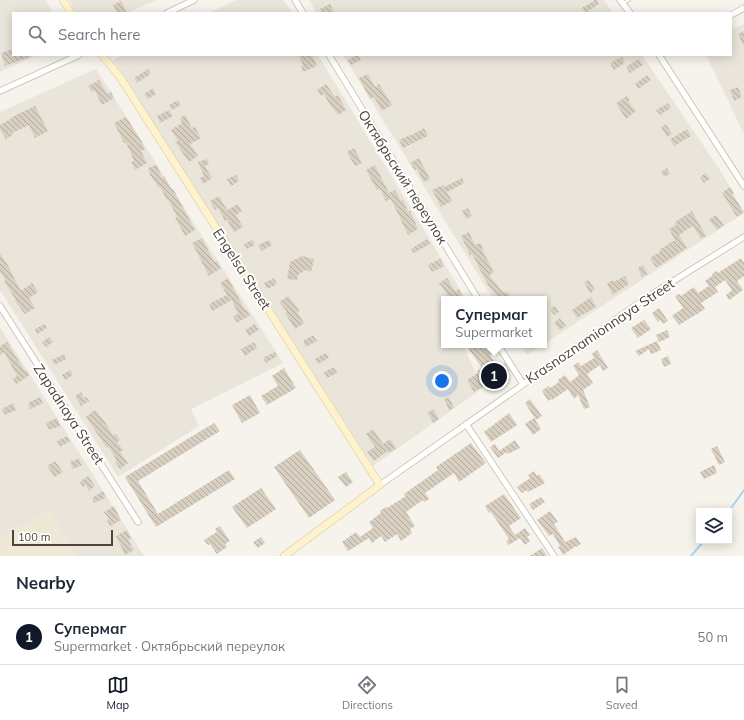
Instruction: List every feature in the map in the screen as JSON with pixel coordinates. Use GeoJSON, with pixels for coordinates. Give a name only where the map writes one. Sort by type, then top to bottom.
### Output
{"type":"FeatureCollection","features":[{"type":"Feature","properties":{"kind":"main road"},"geometry":{"type":"LineString","coordinates":[[63,0],[70,12]]}},
{"type":"Feature","properties":{"kind":"main road","name":"Engelsa Street"},"geometry":{"type":"LineString","coordinates":[[103,56],[124,84],[380,485]]}},
{"type":"Feature","properties":{"kind":"main road","name":"Krasnoznamionnaya Street"},"geometry":{"type":"LineString","coordinates":[[284,556],[380,485]]}},
{"type":"Feature","properties":{"kind":"street"},"geometry":{"type":"LineString","coordinates":[[169,12],[194,0]]}},
{"type":"Feature","properties":{"kind":"street"},"geometry":{"type":"LineString","coordinates":[[295,0],[302,12]]}},
{"type":"Feature","properties":{"kind":"street"},"geometry":{"type":"LineString","coordinates":[[622,2],[629,12]]}},
{"type":"Feature","properties":{"kind":"street"},"geometry":{"type":"LineString","coordinates":[[732,14],[744,8]]}},
{"type":"Feature","properties":{"kind":"street"},"geometry":{"type":"LineString","coordinates":[[0,91],[77,56]]}},
{"type":"Feature","properties":{"kind":"street","name":"Октябрьский переулок"},"geometry":{"type":"LineString","coordinates":[[329,56],[476,296]]}},
{"type":"Feature","properties":{"kind":"street"},"geometry":{"type":"LineString","coordinates":[[660,56],[744,186]]}},
{"type":"Feature","properties":{"kind":"street","name":"Krasnoznamionnaya Street"},"geometry":{"type":"LineString","coordinates":[[380,485],[670,282],[744,237]]}},
{"type":"Feature","properties":{"kind":"street","name":"Zapadnaya Street"},"geometry":{"type":"LineString","coordinates":[[0,306],[138,522]]}},
{"type":"Feature","properties":{"kind":"street"},"geometry":{"type":"LineString","coordinates":[[500,348],[523,384]]}},
{"type":"Feature","properties":{"kind":"street"},"geometry":{"type":"LineString","coordinates":[[466,424],[554,556]]}},
{"type":"Feature","properties":{"kind":"lane"},"geometry":{"type":"LineString","coordinates":[[622,2],[629,0]]}},
{"type":"Feature","properties":{"kind":"shaded area"},"geometry":{"type":"Polygon","coordinates":[[[0,0],[46,0],[52,12],[12,12],[12,56],[35,56],[0,72],[0,0]]]}},
{"type":"Feature","properties":{"kind":"shaded area"},"geometry":{"type":"Polygon","coordinates":[[[69,0],[156,0],[129,12],[75,12],[69,0]]]}},
{"type":"Feature","properties":{"kind":"shaded area"},"geometry":{"type":"Polygon","coordinates":[[[236,0],[284,0],[291,12],[211,12],[236,0]]]}},
{"type":"Feature","properties":{"kind":"shaded area"},"geometry":{"type":"Polygon","coordinates":[[[309,0],[604,0],[612,12],[316,12],[309,0]]]}},
{"type":"Feature","properties":{"kind":"shaded area"},"geometry":{"type":"Polygon","coordinates":[[[744,24],[744,134],[706,56],[732,56],[732,30],[744,24]]]}},
{"type":"Feature","properties":{"kind":"shaded area"},"geometry":{"type":"Polygon","coordinates":[[[121,56],[319,56],[464,296],[441,296],[441,348],[464,348],[483,388],[373,466],[113,60],[121,56]]]}},
{"type":"Feature","properties":{"kind":"shaded area"},"geometry":{"type":"Polygon","coordinates":[[[344,56],[643,56],[722,173],[744,213],[547,342],[547,296],[491,296],[344,56]]]}},
{"type":"Feature","properties":{"kind":"shaded area"},"geometry":{"type":"Polygon","coordinates":[[[96,69],[283,363],[191,409],[199,426],[118,477],[0,290],[0,112],[96,69]]]}},
{"type":"Feature","properties":{"kind":"shaded area"},"geometry":{"type":"Polygon","coordinates":[[[0,327],[144,556],[76,556],[49,511],[0,538],[0,327]]]}},
{"type":"Feature","properties":{"kind":"shaded area"},"geometry":{"type":"Polygon","coordinates":[[[523,348],[538,348],[527,355],[523,348]]]}},
{"type":"Feature","properties":{"kind":"shaded area"},"geometry":{"type":"Polygon","coordinates":[[[49,511],[76,556],[0,556],[0,538],[49,511]]]}},
{"type":"Feature","properties":{"kind":"building"},"geometry":{"type":"Polygon","coordinates":[[[595,0],[597,0],[599,4],[587,12],[584,12],[582,8],[595,0]]]}},
{"type":"Feature","properties":{"kind":"building"},"geometry":{"type":"Polygon","coordinates":[[[121,1],[126,12],[116,12],[113,5],[121,1]]]}},
{"type":"Feature","properties":{"kind":"building"},"geometry":{"type":"Polygon","coordinates":[[[330,4],[334,12],[322,12],[320,9],[330,4]]]}},
{"type":"Feature","properties":{"kind":"building"},"geometry":{"type":"Polygon","coordinates":[[[744,31],[744,47],[738,34],[744,31]]]}},
{"type":"Feature","properties":{"kind":"building"},"geometry":{"type":"Polygon","coordinates":[[[12,49],[12,56],[32,56],[5,66],[1,53],[12,49]]]}},
{"type":"Feature","properties":{"kind":"building"},"geometry":{"type":"Polygon","coordinates":[[[299,56],[312,56],[317,66],[303,72],[301,66],[303,65],[299,56]]]}},
{"type":"Feature","properties":{"kind":"building"},"geometry":{"type":"Polygon","coordinates":[[[354,56],[359,56],[361,60],[351,65],[348,60],[354,56]]]}},
{"type":"Feature","properties":{"kind":"building"},"geometry":{"type":"Polygon","coordinates":[[[622,57],[625,63],[614,70],[610,63],[622,57]]]}},
{"type":"Feature","properties":{"kind":"building"},"geometry":{"type":"Polygon","coordinates":[[[639,59],[643,65],[630,73],[626,67],[639,59]]]}},
{"type":"Feature","properties":{"kind":"building"},"geometry":{"type":"Polygon","coordinates":[[[148,69],[151,74],[137,83],[134,78],[148,69]]]}},
{"type":"Feature","properties":{"kind":"building"},"geometry":{"type":"Polygon","coordinates":[[[368,74],[375,87],[379,84],[392,105],[382,111],[374,97],[370,99],[359,78],[368,74]]]}},
{"type":"Feature","properties":{"kind":"building"},"geometry":{"type":"Polygon","coordinates":[[[647,75],[651,80],[638,89],[635,84],[647,75]]]}},
{"type":"Feature","properties":{"kind":"building"},"geometry":{"type":"Polygon","coordinates":[[[99,80],[107,94],[111,92],[114,98],[102,105],[95,91],[92,92],[88,86],[99,80]]]}},
{"type":"Feature","properties":{"kind":"building"},"geometry":{"type":"Polygon","coordinates":[[[326,84],[335,97],[338,95],[346,110],[338,115],[331,107],[324,94],[321,96],[317,90],[326,84]]]}},
{"type":"Feature","properties":{"kind":"building"},"geometry":{"type":"Polygon","coordinates":[[[738,87],[742,97],[734,101],[730,90],[738,87]]]}},
{"type":"Feature","properties":{"kind":"building"},"geometry":{"type":"Polygon","coordinates":[[[153,88],[156,94],[148,99],[144,94],[153,88]]]}},
{"type":"Feature","properties":{"kind":"building"},"geometry":{"type":"Polygon","coordinates":[[[627,96],[630,100],[628,101],[636,111],[626,119],[616,103],[627,96]]]}},
{"type":"Feature","properties":{"kind":"building"},"geometry":{"type":"Polygon","coordinates":[[[178,100],[181,105],[172,110],[169,105],[178,100]]]}},
{"type":"Feature","properties":{"kind":"building"},"geometry":{"type":"Polygon","coordinates":[[[668,103],[671,108],[660,115],[656,110],[668,103]]]}},
{"type":"Feature","properties":{"kind":"building"},"geometry":{"type":"Polygon","coordinates":[[[35,106],[48,131],[35,138],[29,125],[12,133],[13,135],[6,139],[0,129],[0,125],[12,117],[35,106]]]}},
{"type":"Feature","properties":{"kind":"building"},"geometry":{"type":"Polygon","coordinates":[[[169,110],[173,116],[160,123],[157,116],[169,110]]]}},
{"type":"Feature","properties":{"kind":"building"},"geometry":{"type":"Polygon","coordinates":[[[185,115],[192,128],[195,127],[201,138],[190,144],[198,156],[189,162],[175,142],[178,141],[171,130],[182,123],[180,118],[185,115]]]}},
{"type":"Feature","properties":{"kind":"building"},"geometry":{"type":"Polygon","coordinates":[[[126,117],[145,149],[141,151],[147,163],[135,170],[131,162],[134,161],[126,142],[124,143],[114,123],[126,117]]]}},
{"type":"Feature","properties":{"kind":"building"},"geometry":{"type":"Polygon","coordinates":[[[666,124],[672,134],[667,137],[661,127],[666,124]]]}},
{"type":"Feature","properties":{"kind":"building"},"geometry":{"type":"Polygon","coordinates":[[[424,128],[428,136],[403,148],[399,140],[424,128]]]}},
{"type":"Feature","properties":{"kind":"building"},"geometry":{"type":"Polygon","coordinates":[[[687,129],[691,136],[674,146],[670,139],[687,129]]]}},
{"type":"Feature","properties":{"kind":"building"},"geometry":{"type":"Polygon","coordinates":[[[354,148],[362,163],[355,166],[347,152],[354,148]]]}},
{"type":"Feature","properties":{"kind":"building"},"geometry":{"type":"Polygon","coordinates":[[[419,158],[430,179],[424,182],[417,169],[415,170],[410,163],[419,158]]]}},
{"type":"Feature","properties":{"kind":"building"},"geometry":{"type":"Polygon","coordinates":[[[207,159],[209,164],[205,166],[212,178],[203,184],[200,178],[204,176],[198,162],[207,159]]]}},
{"type":"Feature","properties":{"kind":"building"},"geometry":{"type":"Polygon","coordinates":[[[157,165],[162,178],[164,176],[171,189],[173,189],[195,230],[185,236],[175,218],[177,217],[168,199],[167,200],[160,187],[159,188],[150,175],[148,168],[157,165]]]}},
{"type":"Feature","properties":{"kind":"building"},"geometry":{"type":"Polygon","coordinates":[[[375,165],[389,193],[395,190],[401,201],[403,200],[408,212],[410,211],[418,229],[408,235],[391,199],[386,201],[380,189],[377,190],[366,170],[375,165]]]}},
{"type":"Feature","properties":{"kind":"building"},"geometry":{"type":"Polygon","coordinates":[[[667,168],[670,174],[664,177],[661,172],[667,168]]]}},
{"type":"Feature","properties":{"kind":"building"},"geometry":{"type":"Polygon","coordinates":[[[706,173],[710,179],[704,183],[700,177],[706,173]]]}},
{"type":"Feature","properties":{"kind":"building"},"geometry":{"type":"Polygon","coordinates":[[[236,175],[239,181],[231,186],[227,179],[236,175]]]}},
{"type":"Feature","properties":{"kind":"building"},"geometry":{"type":"Polygon","coordinates":[[[462,178],[464,183],[447,192],[452,201],[441,207],[432,190],[443,185],[444,187],[462,178]]]}},
{"type":"Feature","properties":{"kind":"building"},"geometry":{"type":"Polygon","coordinates":[[[730,187],[734,193],[732,194],[744,212],[737,217],[722,193],[730,187]]]}},
{"type":"Feature","properties":{"kind":"building"},"geometry":{"type":"Polygon","coordinates":[[[219,196],[227,210],[238,204],[242,211],[236,215],[243,227],[234,232],[227,220],[225,221],[218,208],[215,210],[210,201],[219,196]]]}},
{"type":"Feature","properties":{"kind":"building"},"geometry":{"type":"Polygon","coordinates":[[[468,208],[472,216],[466,219],[462,211],[468,208]]]}},
{"type":"Feature","properties":{"kind":"building"},"geometry":{"type":"Polygon","coordinates":[[[692,211],[706,236],[701,239],[693,226],[679,235],[687,248],[656,268],[650,258],[660,252],[659,250],[675,240],[669,229],[676,225],[675,222],[692,211]]]}},
{"type":"Feature","properties":{"kind":"building"},"geometry":{"type":"Polygon","coordinates":[[[716,215],[724,225],[717,230],[709,220],[716,215]]]}},
{"type":"Feature","properties":{"kind":"building"},"geometry":{"type":"Polygon","coordinates":[[[469,232],[475,245],[480,243],[494,273],[489,275],[504,293],[506,291],[510,296],[497,296],[488,285],[472,254],[470,255],[461,236],[469,232]]]}},
{"type":"Feature","properties":{"kind":"building"},"geometry":{"type":"Polygon","coordinates":[[[202,238],[214,262],[217,261],[221,268],[209,276],[192,243],[202,238]]]}},
{"type":"Feature","properties":{"kind":"building"},"geometry":{"type":"Polygon","coordinates":[[[427,239],[430,244],[414,253],[411,249],[427,239]]]}},
{"type":"Feature","properties":{"kind":"building"},"geometry":{"type":"Polygon","coordinates":[[[252,240],[255,245],[247,249],[244,244],[252,240]]]}},
{"type":"Feature","properties":{"kind":"building"},"geometry":{"type":"Polygon","coordinates":[[[269,240],[272,245],[262,251],[258,245],[269,240]]]}},
{"type":"Feature","properties":{"kind":"building"},"geometry":{"type":"Polygon","coordinates":[[[0,253],[21,291],[32,283],[38,292],[29,298],[35,308],[25,314],[15,301],[16,300],[4,281],[6,280],[0,272],[0,253]]]}},
{"type":"Feature","properties":{"kind":"building"},"geometry":{"type":"Polygon","coordinates":[[[302,256],[314,259],[311,272],[305,270],[298,275],[297,280],[287,279],[290,262],[302,256]]]}},
{"type":"Feature","properties":{"kind":"building"},"geometry":{"type":"Polygon","coordinates":[[[741,258],[744,263],[744,276],[737,281],[743,290],[729,300],[726,295],[732,290],[725,280],[715,287],[718,292],[701,303],[705,309],[679,325],[672,316],[683,308],[675,296],[679,294],[681,296],[694,287],[698,293],[709,286],[705,281],[713,275],[712,274],[716,271],[718,273],[741,258]]]}},
{"type":"Feature","properties":{"kind":"building"},"geometry":{"type":"Polygon","coordinates":[[[440,259],[444,266],[432,272],[428,265],[440,259]]]}},
{"type":"Feature","properties":{"kind":"building"},"geometry":{"type":"Polygon","coordinates":[[[643,265],[648,274],[642,277],[638,268],[643,265]]]}},
{"type":"Feature","properties":{"kind":"building"},"geometry":{"type":"Polygon","coordinates":[[[625,276],[629,284],[613,295],[607,284],[613,280],[614,282],[625,276]]]}},
{"type":"Feature","properties":{"kind":"building"},"geometry":{"type":"Polygon","coordinates":[[[228,278],[245,310],[246,309],[250,315],[237,323],[233,316],[238,314],[232,300],[212,311],[209,304],[227,295],[220,283],[228,278]]]}},
{"type":"Feature","properties":{"kind":"building"},"geometry":{"type":"Polygon","coordinates":[[[274,278],[277,284],[267,289],[264,283],[274,278]]]}},
{"type":"Feature","properties":{"kind":"building"},"geometry":{"type":"Polygon","coordinates":[[[447,278],[455,291],[459,289],[462,296],[446,296],[448,295],[439,283],[447,278]]]}},
{"type":"Feature","properties":{"kind":"building"},"geometry":{"type":"Polygon","coordinates":[[[589,280],[595,290],[590,293],[584,282],[589,280]]]}},
{"type":"Feature","properties":{"kind":"building"},"geometry":{"type":"Polygon","coordinates":[[[288,296],[300,311],[297,312],[304,323],[295,329],[285,313],[287,312],[279,302],[288,296]]]}},
{"type":"Feature","properties":{"kind":"building"},"geometry":{"type":"Polygon","coordinates":[[[591,297],[596,307],[577,318],[572,310],[591,297]]]}},
{"type":"Feature","properties":{"kind":"building"},"geometry":{"type":"Polygon","coordinates":[[[555,306],[559,312],[554,315],[550,309],[555,306]]]}},
{"type":"Feature","properties":{"kind":"building"},"geometry":{"type":"Polygon","coordinates":[[[659,308],[668,321],[663,324],[660,320],[658,322],[652,313],[659,308]]]}},
{"type":"Feature","properties":{"kind":"building"},"geometry":{"type":"Polygon","coordinates":[[[560,318],[566,326],[560,330],[554,323],[560,318]]]}},
{"type":"Feature","properties":{"kind":"building"},"geometry":{"type":"Polygon","coordinates":[[[644,320],[651,329],[638,338],[631,328],[644,320]]]}},
{"type":"Feature","properties":{"kind":"building"},"geometry":{"type":"Polygon","coordinates":[[[45,324],[47,328],[37,334],[35,329],[45,324]]]}},
{"type":"Feature","properties":{"kind":"building"},"geometry":{"type":"Polygon","coordinates":[[[255,324],[259,330],[249,336],[245,330],[255,324]]]}},
{"type":"Feature","properties":{"kind":"building"},"geometry":{"type":"Polygon","coordinates":[[[667,330],[670,337],[659,342],[656,335],[667,330]]]}},
{"type":"Feature","properties":{"kind":"building"},"geometry":{"type":"Polygon","coordinates":[[[313,335],[317,341],[306,347],[303,341],[313,335]]]}},
{"type":"Feature","properties":{"kind":"building"},"geometry":{"type":"Polygon","coordinates":[[[49,337],[53,342],[46,347],[42,342],[49,337]]]}},
{"type":"Feature","properties":{"kind":"building"},"geometry":{"type":"Polygon","coordinates":[[[657,341],[661,350],[651,354],[649,349],[639,356],[635,351],[657,341]]]}},
{"type":"Feature","properties":{"kind":"building"},"geometry":{"type":"Polygon","coordinates":[[[7,342],[25,371],[26,370],[30,375],[16,384],[13,379],[17,376],[4,352],[0,355],[0,346],[7,342]]]}},
{"type":"Feature","properties":{"kind":"building"},"geometry":{"type":"Polygon","coordinates":[[[254,342],[257,348],[245,356],[241,349],[254,342]]]}},
{"type":"Feature","properties":{"kind":"building"},"geometry":{"type":"Polygon","coordinates":[[[468,348],[492,348],[494,352],[490,355],[498,368],[505,363],[509,371],[487,386],[486,385],[474,392],[467,380],[478,373],[477,372],[482,368],[468,348]]]}},
{"type":"Feature","properties":{"kind":"building"},"geometry":{"type":"Polygon","coordinates":[[[597,350],[608,368],[603,371],[600,365],[587,374],[593,383],[583,390],[590,407],[584,409],[578,395],[574,399],[568,389],[552,400],[551,399],[548,401],[542,391],[548,386],[550,388],[559,382],[558,380],[565,375],[570,382],[579,375],[573,366],[578,362],[581,366],[594,358],[592,354],[597,350]]]}},
{"type":"Feature","properties":{"kind":"building"},"geometry":{"type":"Polygon","coordinates":[[[275,352],[277,356],[266,363],[263,358],[275,352]]]}},
{"type":"Feature","properties":{"kind":"building"},"geometry":{"type":"Polygon","coordinates":[[[326,353],[329,358],[318,364],[315,359],[326,353]]]}},
{"type":"Feature","properties":{"kind":"building"},"geometry":{"type":"Polygon","coordinates":[[[64,354],[66,359],[54,365],[52,360],[64,354]]]}},
{"type":"Feature","properties":{"kind":"building"},"geometry":{"type":"Polygon","coordinates":[[[668,356],[671,364],[664,367],[661,359],[668,356]]]}},
{"type":"Feature","properties":{"kind":"building"},"geometry":{"type":"Polygon","coordinates":[[[334,367],[337,373],[327,378],[324,372],[334,367]]]}},
{"type":"Feature","properties":{"kind":"building"},"geometry":{"type":"Polygon","coordinates":[[[284,368],[296,388],[267,405],[261,396],[278,386],[272,376],[284,368]]]}},
{"type":"Feature","properties":{"kind":"building"},"geometry":{"type":"Polygon","coordinates":[[[70,370],[73,375],[65,380],[62,375],[70,370]]]}},
{"type":"Feature","properties":{"kind":"building"},"geometry":{"type":"Polygon","coordinates":[[[81,392],[84,398],[86,397],[89,401],[81,406],[75,396],[81,392]]]}},
{"type":"Feature","properties":{"kind":"building"},"geometry":{"type":"Polygon","coordinates":[[[250,395],[260,413],[242,423],[232,405],[250,395]]]}},
{"type":"Feature","properties":{"kind":"building"},"geometry":{"type":"Polygon","coordinates":[[[40,397],[43,403],[30,409],[28,403],[40,397]]]}},
{"type":"Feature","properties":{"kind":"building"},"geometry":{"type":"Polygon","coordinates":[[[449,397],[454,408],[449,410],[444,399],[449,397]]]}},
{"type":"Feature","properties":{"kind":"building"},"geometry":{"type":"Polygon","coordinates":[[[530,399],[542,416],[536,420],[525,403],[530,399]]]}},
{"type":"Feature","properties":{"kind":"building"},"geometry":{"type":"Polygon","coordinates":[[[13,403],[16,410],[5,415],[2,409],[13,403]]]}},
{"type":"Feature","properties":{"kind":"building"},"geometry":{"type":"Polygon","coordinates":[[[433,409],[439,419],[434,423],[427,413],[433,409]]]}},
{"type":"Feature","properties":{"kind":"building"},"geometry":{"type":"Polygon","coordinates":[[[95,410],[113,435],[116,434],[120,440],[117,442],[123,450],[120,452],[128,463],[120,469],[115,462],[117,461],[109,447],[107,448],[86,417],[95,410]]]}},
{"type":"Feature","properties":{"kind":"building"},"geometry":{"type":"Polygon","coordinates":[[[509,413],[517,425],[491,442],[484,432],[509,413]]]}},
{"type":"Feature","properties":{"kind":"building"},"geometry":{"type":"Polygon","coordinates":[[[57,418],[60,426],[49,430],[46,423],[57,418]]]}},
{"type":"Feature","properties":{"kind":"building"},"geometry":{"type":"Polygon","coordinates":[[[534,418],[541,429],[533,435],[525,424],[534,418]]]}},
{"type":"Feature","properties":{"kind":"building"},"geometry":{"type":"Polygon","coordinates":[[[214,423],[220,431],[138,481],[158,514],[229,470],[235,479],[156,527],[125,477],[214,423]]]}},
{"type":"Feature","properties":{"kind":"building"},"geometry":{"type":"Polygon","coordinates":[[[373,429],[383,444],[390,439],[396,448],[389,453],[388,451],[374,461],[367,452],[375,447],[366,434],[373,429]]]}},
{"type":"Feature","properties":{"kind":"building"},"geometry":{"type":"Polygon","coordinates":[[[67,436],[70,441],[60,447],[57,441],[67,436]]]}},
{"type":"Feature","properties":{"kind":"building"},"geometry":{"type":"Polygon","coordinates":[[[515,440],[520,448],[508,454],[507,452],[498,458],[490,447],[495,444],[499,451],[515,440]]]}},
{"type":"Feature","properties":{"kind":"building"},"geometry":{"type":"Polygon","coordinates":[[[471,443],[486,463],[459,482],[454,473],[425,493],[429,499],[424,502],[423,500],[406,512],[415,526],[410,529],[412,533],[401,541],[397,534],[385,542],[381,536],[372,543],[369,538],[348,551],[342,542],[356,532],[360,537],[373,528],[369,522],[381,513],[380,511],[406,496],[404,494],[438,470],[436,467],[471,443]]]}},
{"type":"Feature","properties":{"kind":"building"},"geometry":{"type":"Polygon","coordinates":[[[717,446],[725,462],[719,465],[711,449],[717,446]]]}},
{"type":"Feature","properties":{"kind":"building"},"geometry":{"type":"Polygon","coordinates":[[[300,450],[335,500],[309,518],[274,467],[300,450]]]}},
{"type":"Feature","properties":{"kind":"building"},"geometry":{"type":"Polygon","coordinates":[[[79,458],[82,465],[73,469],[70,462],[79,458]]]}},
{"type":"Feature","properties":{"kind":"building"},"geometry":{"type":"Polygon","coordinates":[[[55,461],[63,472],[55,477],[47,466],[55,461]]]}},
{"type":"Feature","properties":{"kind":"building"},"geometry":{"type":"Polygon","coordinates":[[[714,465],[717,473],[704,479],[700,472],[714,465]]]}},
{"type":"Feature","properties":{"kind":"building"},"geometry":{"type":"Polygon","coordinates":[[[534,471],[537,476],[539,474],[545,483],[528,492],[527,490],[522,493],[517,487],[530,478],[528,475],[534,471]]]}},
{"type":"Feature","properties":{"kind":"building"},"geometry":{"type":"Polygon","coordinates":[[[346,472],[353,482],[346,487],[338,477],[346,472]]]}},
{"type":"Feature","properties":{"kind":"building"},"geometry":{"type":"Polygon","coordinates":[[[88,476],[95,486],[89,491],[86,485],[83,487],[80,482],[88,476]]]}},
{"type":"Feature","properties":{"kind":"building"},"geometry":{"type":"Polygon","coordinates":[[[261,488],[276,509],[247,528],[232,507],[261,488]]]}},
{"type":"Feature","properties":{"kind":"building"},"geometry":{"type":"Polygon","coordinates":[[[103,491],[106,498],[94,503],[92,498],[103,491]]]}},
{"type":"Feature","properties":{"kind":"building"},"geometry":{"type":"Polygon","coordinates":[[[504,494],[521,518],[509,526],[515,535],[525,528],[530,535],[527,537],[530,541],[525,545],[520,538],[509,545],[506,541],[509,539],[491,512],[489,513],[485,506],[504,494]]]}},
{"type":"Feature","properties":{"kind":"building"},"geometry":{"type":"Polygon","coordinates":[[[541,497],[545,502],[533,510],[529,504],[541,497]]]}},
{"type":"Feature","properties":{"kind":"building"},"geometry":{"type":"Polygon","coordinates":[[[114,506],[121,520],[110,526],[107,520],[109,519],[104,512],[114,506]]]}},
{"type":"Feature","properties":{"kind":"building"},"geometry":{"type":"Polygon","coordinates":[[[550,511],[558,522],[554,524],[565,542],[576,537],[581,544],[563,555],[553,534],[549,536],[537,520],[550,511]]]}},
{"type":"Feature","properties":{"kind":"building"},"geometry":{"type":"Polygon","coordinates":[[[220,526],[230,541],[225,544],[227,547],[217,554],[210,544],[208,545],[204,540],[217,532],[215,529],[220,526]]]}},
{"type":"Feature","properties":{"kind":"building"},"geometry":{"type":"Polygon","coordinates":[[[127,530],[131,538],[128,540],[134,550],[125,555],[116,536],[127,530]]]}},
{"type":"Feature","properties":{"kind":"building"},"geometry":{"type":"Polygon","coordinates":[[[261,537],[265,543],[258,548],[253,542],[261,537]]]}},
{"type":"Feature","properties":{"kind":"building"},"geometry":{"type":"Polygon","coordinates":[[[542,548],[547,556],[530,556],[542,548]]]}},
{"type":"Feature","properties":{"kind":"waterway"},"geometry":{"type":"LineString","coordinates":[[731,508],[744,490]]}},
{"type":"Feature","properties":{"kind":"waterway"},"geometry":{"type":"LineString","coordinates":[[691,556],[701,544]]}},
{"type":"Feature","properties":{"kind":"place","name":"Супермаг"},"geometry":{"type":"Point","coordinates":[494,376]}}]}
